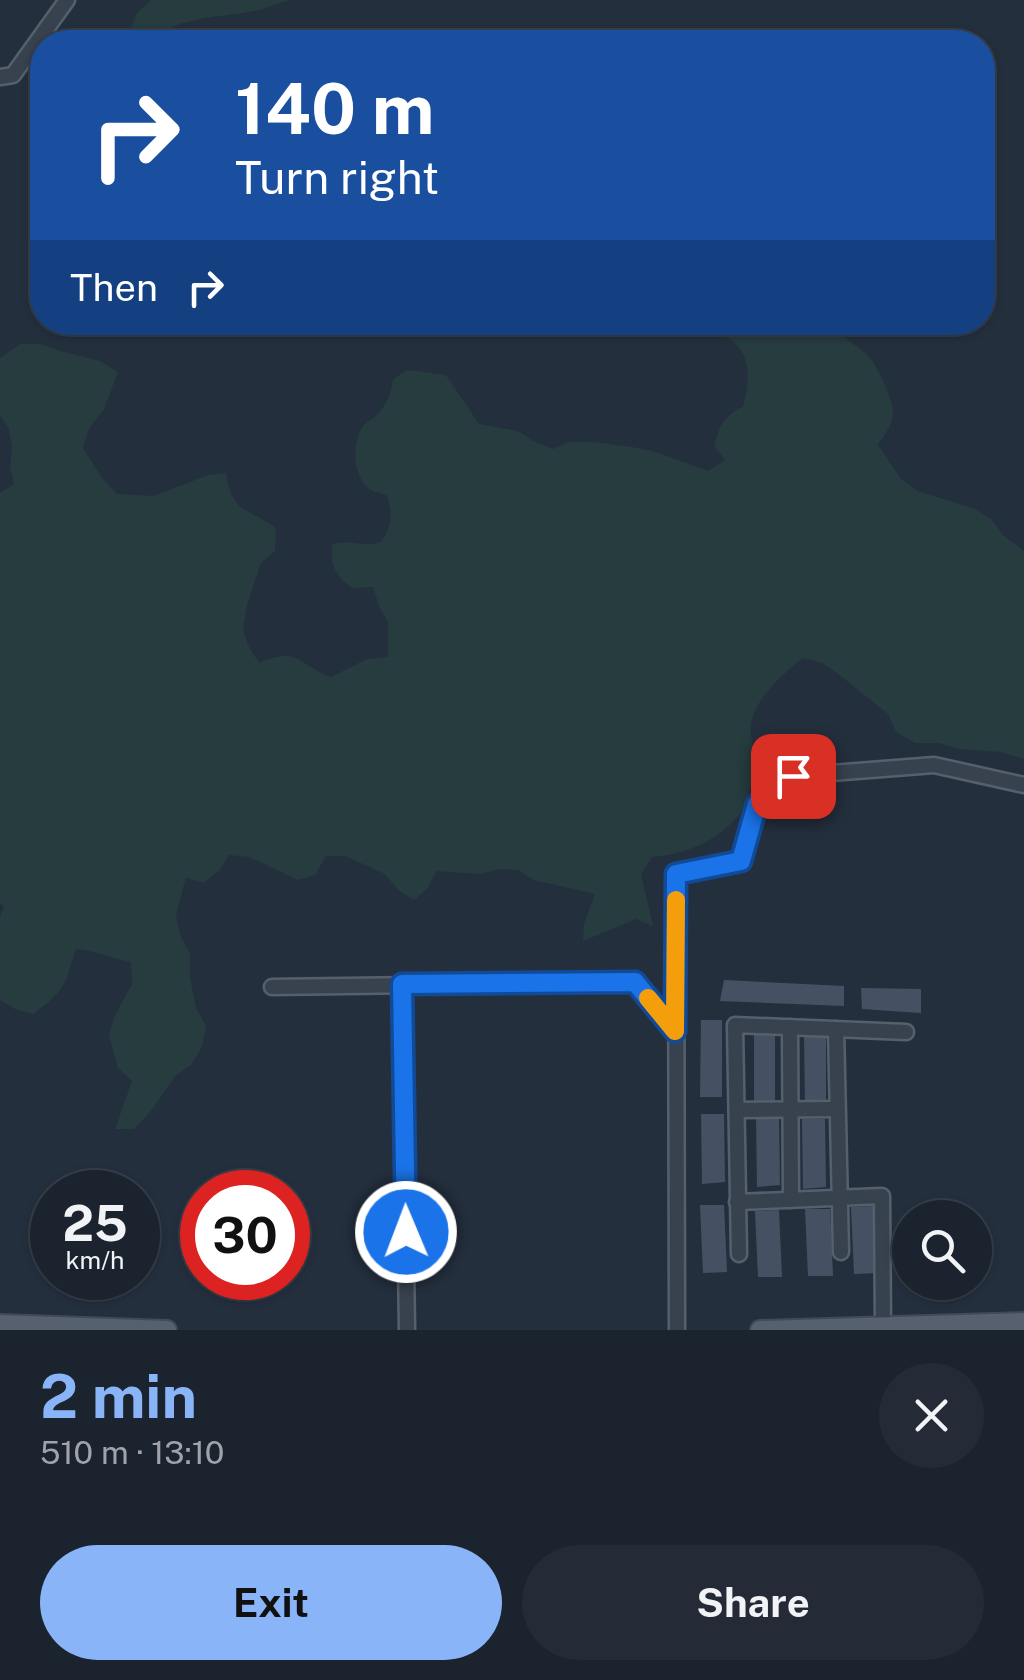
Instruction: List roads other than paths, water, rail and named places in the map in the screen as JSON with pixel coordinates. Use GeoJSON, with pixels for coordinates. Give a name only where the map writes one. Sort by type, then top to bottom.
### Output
{"type":"FeatureCollection","features":[{"type":"Feature","properties":{"kind":"main road"},"geometry":{"type":"LineString","coordinates":[[760,1330],[1024,1322]]}},
{"type":"Feature","properties":{"kind":"main road"},"geometry":{"type":"LineString","coordinates":[[0,1324],[168,1330]]}},
{"type":"Feature","properties":{"kind":"street"},"geometry":{"type":"LineString","coordinates":[[46,30],[68,0]]}},
{"type":"Feature","properties":{"kind":"street"},"geometry":{"type":"LineString","coordinates":[[0,77],[12,75],[30,51]]}},
{"type":"Feature","properties":{"kind":"street"},"geometry":{"type":"LineString","coordinates":[[677,1330],[676,874],[741,861],[757,804],[793,776],[934,765],[1024,785]]}},
{"type":"Feature","properties":{"kind":"street"},"geometry":{"type":"LineString","coordinates":[[272,987],[635,982],[675,1031]]}},
{"type":"Feature","properties":{"kind":"street"},"geometry":{"type":"LineString","coordinates":[[402,984],[407,1330]]}},
{"type":"Feature","properties":{"kind":"street"},"geometry":{"type":"LineString","coordinates":[[739,1254],[735,1026],[906,1032]]}},
{"type":"Feature","properties":{"kind":"street"},"geometry":{"type":"LineString","coordinates":[[790,1027],[791,1200]]}},
{"type":"Feature","properties":{"kind":"street"},"geometry":{"type":"LineString","coordinates":[[836,1029],[841,1252]]}},
{"type":"Feature","properties":{"kind":"street"},"geometry":{"type":"LineString","coordinates":[[736,1110],[838,1109]]}},
{"type":"Feature","properties":{"kind":"street"},"geometry":{"type":"LineString","coordinates":[[737,1202],[882,1196],[883,1327]]}}]}
